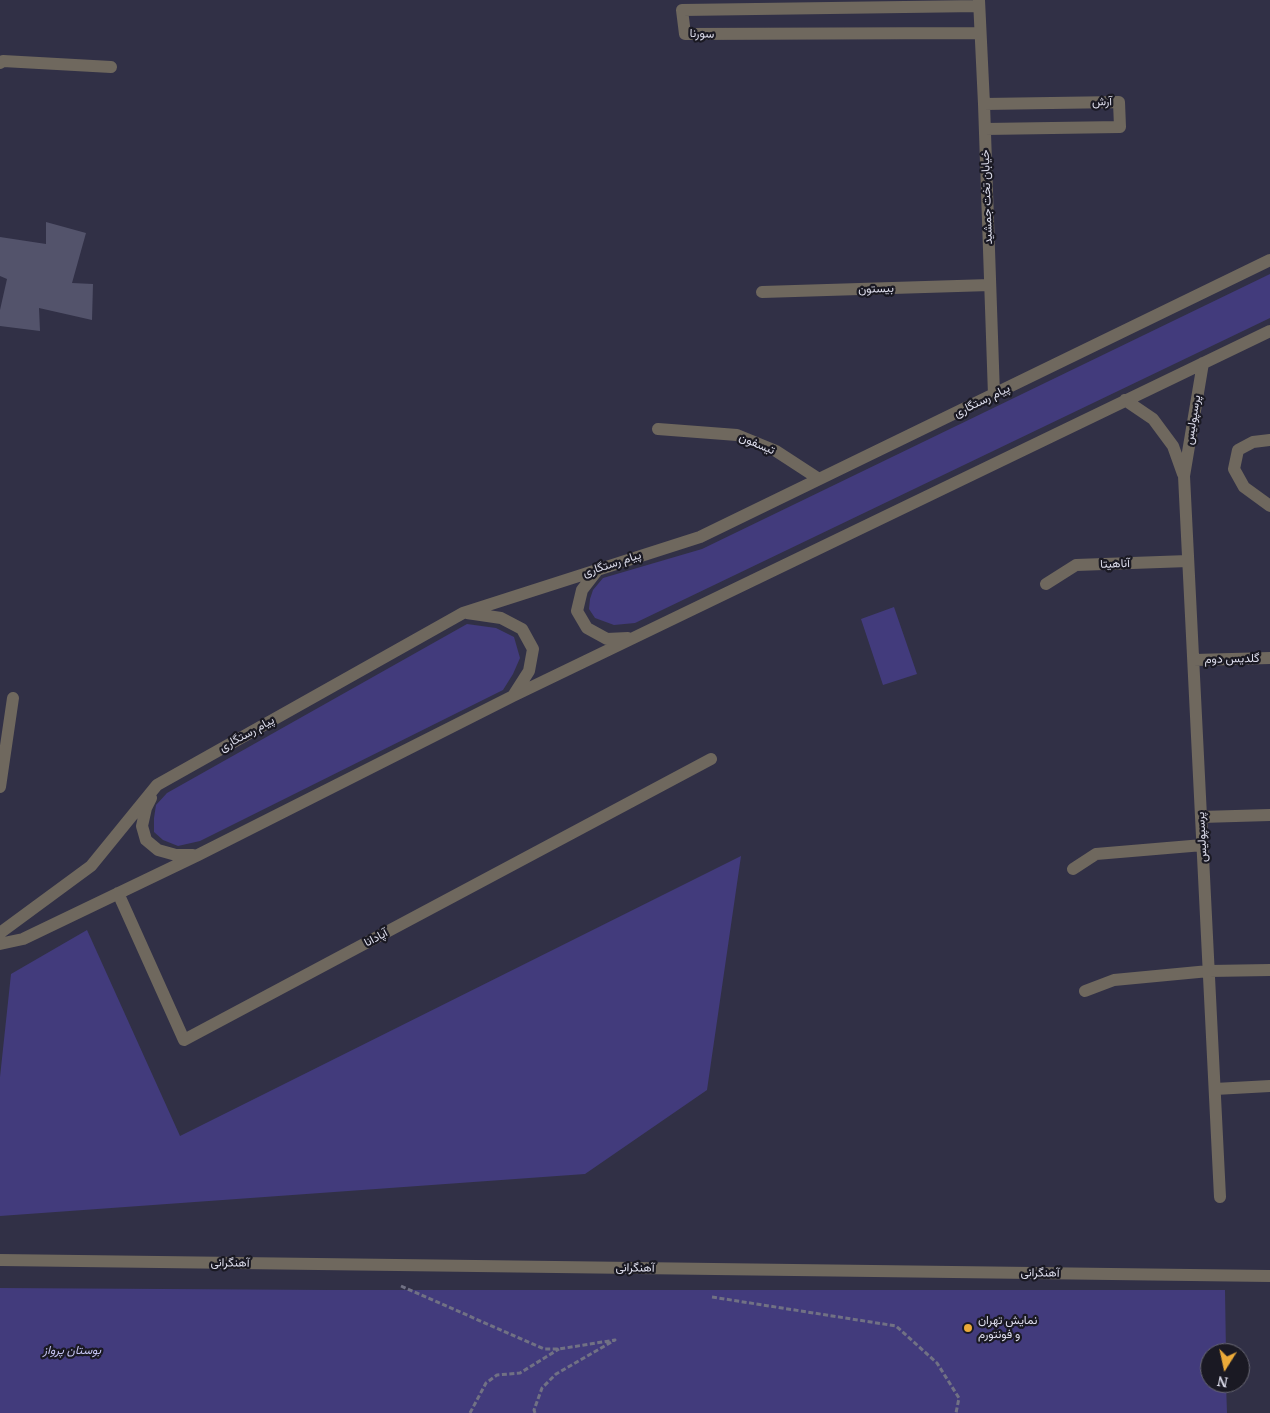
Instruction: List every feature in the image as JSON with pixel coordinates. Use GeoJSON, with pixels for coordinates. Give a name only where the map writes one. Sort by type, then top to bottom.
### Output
{"type":"FeatureCollection","features":[{"type":"Feature","properties":{"kind":"street","name":"خیابان تخت جمشید"},"geometry":{"type":"LineString","coordinates":[[979,3],[994,395]]}},
{"type":"Feature","properties":{"kind":"street","name":"سورنا"},"geometry":{"type":"LineString","coordinates":[[979,3],[682,10],[685,34],[980,33]]}},
{"type":"Feature","properties":{"kind":"street"},"geometry":{"type":"LineString","coordinates":[[0,63],[3,61],[111,67]]}},
{"type":"Feature","properties":{"kind":"street","name":"آرش"},"geometry":{"type":"LineString","coordinates":[[984,104],[1120,102],[1120,127],[985,129]]}},
{"type":"Feature","properties":{"kind":"street","name":"پیام رستگاری"},"geometry":{"type":"LineString","coordinates":[[0,932],[91,866],[157,785],[463,613],[700,536],[1270,260]]}},
{"type":"Feature","properties":{"kind":"street","name":"بیستون"},"geometry":{"type":"LineString","coordinates":[[762,292],[990,285]]}},
{"type":"Feature","properties":{"kind":"street"},"geometry":{"type":"LineString","coordinates":[[0,944],[23,939],[198,855],[513,696],[1270,331]]}},
{"type":"Feature","properties":{"kind":"street","name":"پرسپولیس"},"geometry":{"type":"LineString","coordinates":[[1203,363],[1184,476],[1220,1197]]}},
{"type":"Feature","properties":{"kind":"street","name":"پرسپولیس"},"geometry":{"type":"LineString","coordinates":[[1125,400],[1152,419],[1173,446],[1184,476]]}},
{"type":"Feature","properties":{"kind":"street","name":"تیسفون"},"geometry":{"type":"LineString","coordinates":[[658,428],[737,435],[776,451],[820,479]]}},
{"type":"Feature","properties":{"kind":"street"},"geometry":{"type":"LineString","coordinates":[[1270,440],[1254,442],[1238,450],[1234,469],[1244,487],[1270,506]]}},
{"type":"Feature","properties":{"kind":"street","name":"آناهیتا"},"geometry":{"type":"LineString","coordinates":[[1046,584],[1076,565],[1188,561]]}},
{"type":"Feature","properties":{"kind":"street"},"geometry":{"type":"LineString","coordinates":[[599,568],[582,590],[577,611],[587,628],[607,639],[633,638]]}},
{"type":"Feature","properties":{"kind":"street"},"geometry":{"type":"LineString","coordinates":[[463,613],[501,618],[522,629],[533,649],[529,671],[513,696]]}},
{"type":"Feature","properties":{"kind":"street","name":"گلدیس دوم"},"geometry":{"type":"LineString","coordinates":[[1194,660],[1270,658]]}},
{"type":"Feature","properties":{"kind":"street"},"geometry":{"type":"LineString","coordinates":[[0,787],[13,698]]}},
{"type":"Feature","properties":{"kind":"street","name":"آپادانا"},"geometry":{"type":"LineString","coordinates":[[118,893],[184,1040],[711,759]]}},
{"type":"Feature","properties":{"kind":"street"},"geometry":{"type":"LineString","coordinates":[[157,785],[146,808],[142,826],[146,840],[158,850],[176,855],[198,855]]}},
{"type":"Feature","properties":{"kind":"street"},"geometry":{"type":"LineString","coordinates":[[1201,817],[1270,815]]}},
{"type":"Feature","properties":{"kind":"street"},"geometry":{"type":"LineString","coordinates":[[1072,869],[1096,854],[1203,845]]}},
{"type":"Feature","properties":{"kind":"street"},"geometry":{"type":"LineString","coordinates":[[1085,991],[1114,980],[1209,971],[1270,970]]}},
{"type":"Feature","properties":{"kind":"street"},"geometry":{"type":"LineString","coordinates":[[1215,1089],[1270,1086]]}},
{"type":"Feature","properties":{"kind":"street","name":"آهنگرانی"},"geometry":{"type":"LineString","coordinates":[[0,1260],[1270,1276]]}},
{"type":"Feature","properties":{"kind":"path"},"geometry":{"type":"LineString","coordinates":[[378,1265],[386,1279],[544,1349],[559,1349],[615,1340],[556,1374],[542,1388],[534,1410],[535,1413]]}},
{"type":"Feature","properties":{"kind":"path"},"geometry":{"type":"LineString","coordinates":[[712,1296],[896,1326],[937,1363],[959,1398],[956,1413]]}},
{"type":"Feature","properties":{"kind":"path"},"geometry":{"type":"LineString","coordinates":[[470,1413],[486,1383],[498,1375],[520,1373],[559,1349]]}},
{"type":"Feature","properties":{"kind":"green space"},"geometry":{"type":"Polygon","coordinates":[[[1270,274],[1270,318],[635,623],[614,625],[595,618],[589,609],[593,590],[603,578],[702,549],[1270,274]]]}},
{"type":"Feature","properties":{"kind":"green space"},"geometry":{"type":"Polygon","coordinates":[[[894,607],[917,674],[883,685],[861,619],[894,607]]]}},
{"type":"Feature","properties":{"kind":"green space"},"geometry":{"type":"Polygon","coordinates":[[[467,624],[496,628],[514,637],[520,658],[503,690],[200,841],[178,846],[163,840],[154,832],[156,805],[167,793],[467,624]]]}},
{"type":"Feature","properties":{"kind":"green space"},"geometry":{"type":"Polygon","coordinates":[[[741,856],[707,1090],[585,1174],[0,1216],[0,1077],[11,974],[87,930],[180,1136],[741,856]]]}},
{"type":"Feature","properties":{"kind":"green space","name":"بوستان پرواز"},"geometry":{"type":"Polygon","coordinates":[[[0,1288],[1225,1290],[1226,1343],[1200,1343],[1200,1393],[1226,1393],[1227,1413],[0,1413],[0,1288]]]}},
{"type":"Feature","properties":{"kind":"building"},"geometry":{"type":"Polygon","coordinates":[[[46,222],[86,233],[72,283],[93,284],[92,320],[39,308],[40,331],[0,326],[0,310],[7,279],[0,276],[0,237],[46,244],[46,222]]]}},
{"type":"Feature","properties":{"kind":"place","name":"نمایش تهران و فونتورم"},"geometry":{"type":"Point","coordinates":[968,1328]}}]}
